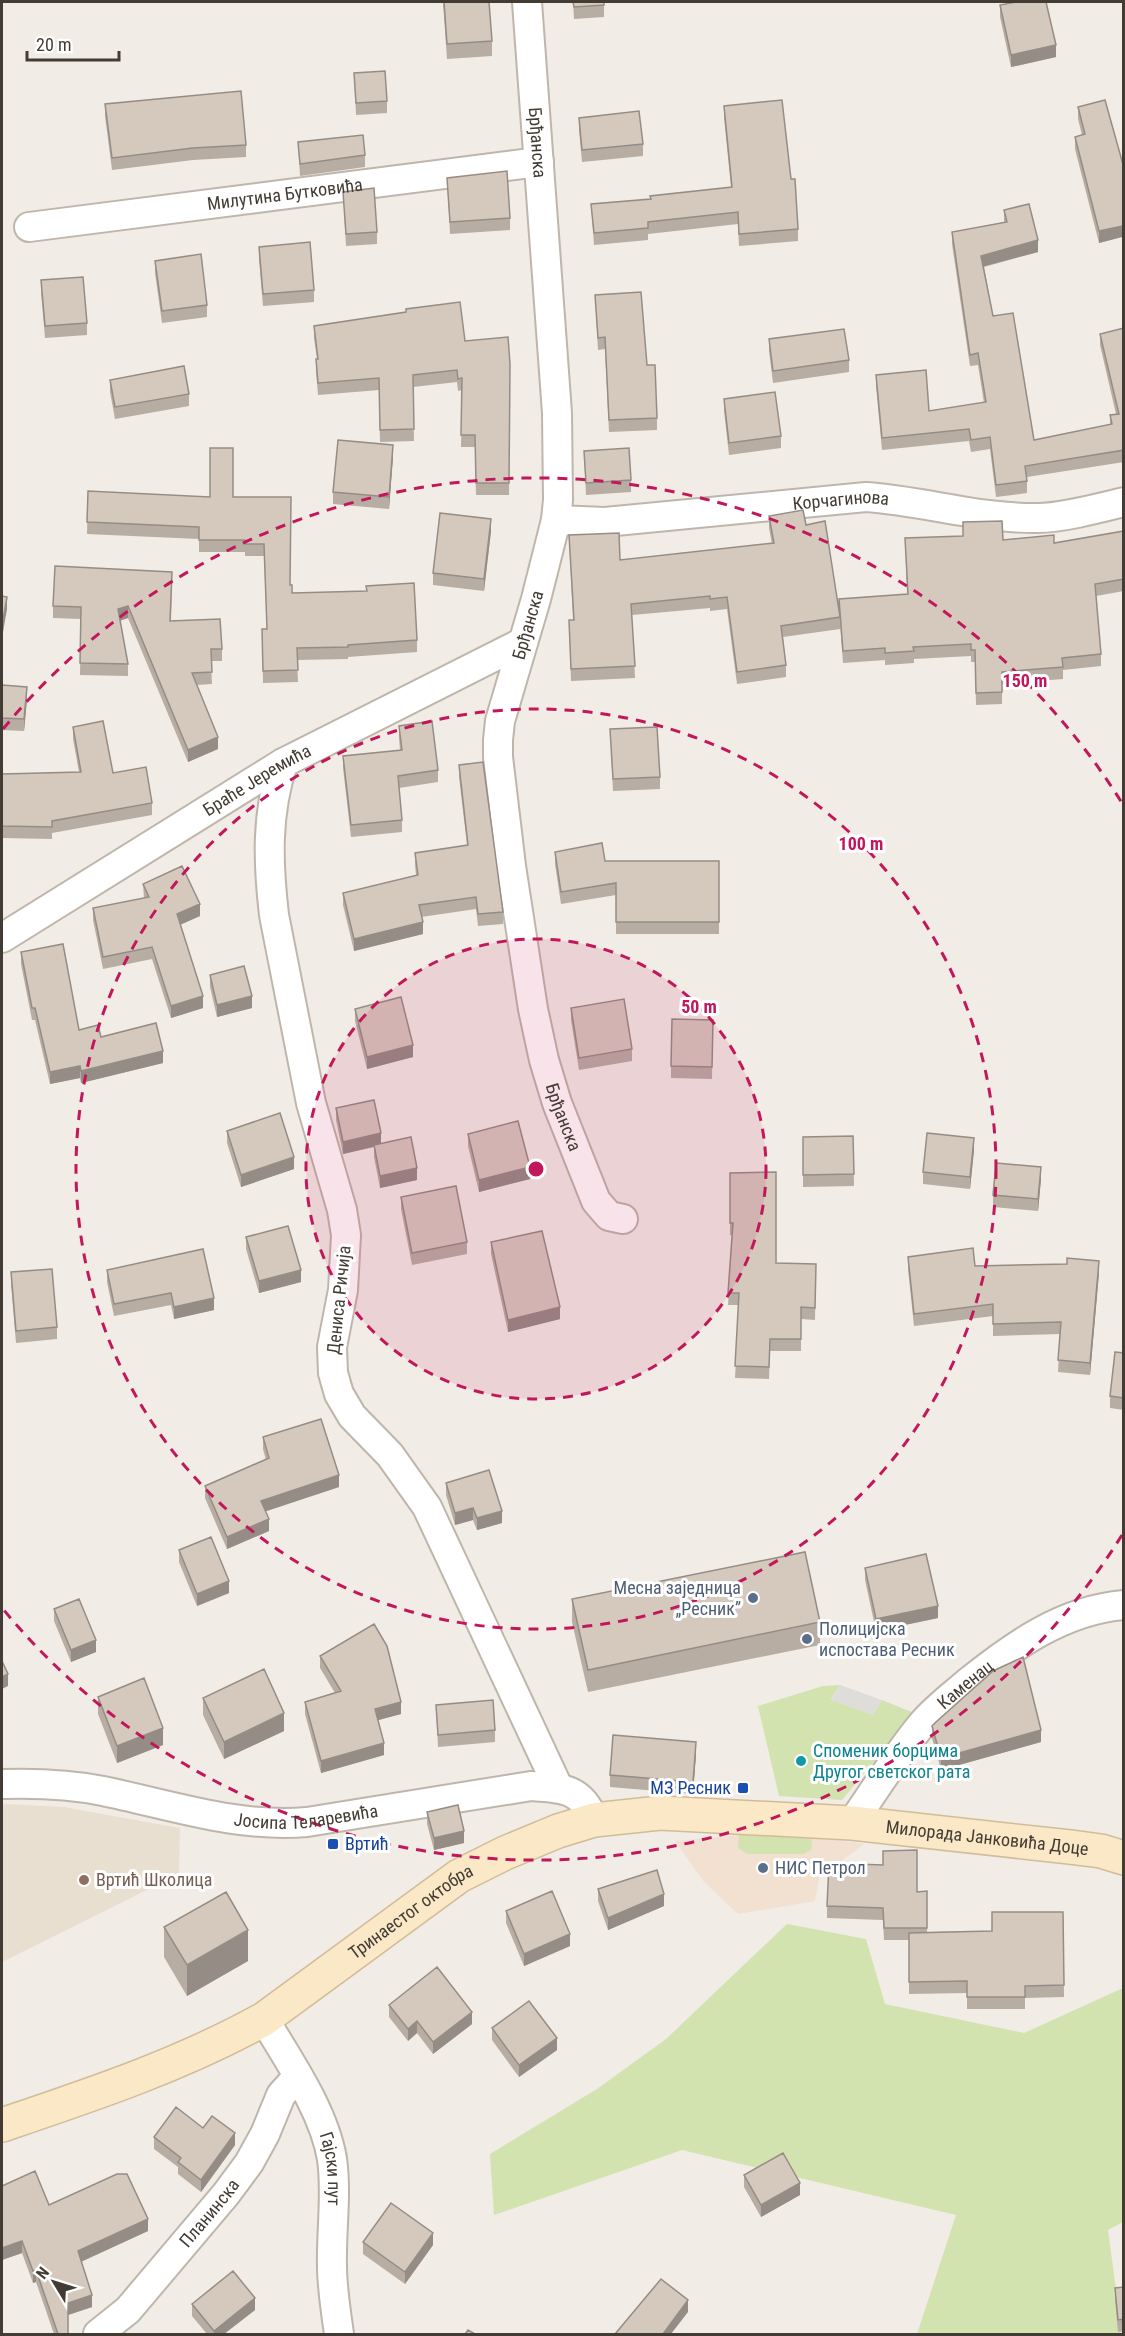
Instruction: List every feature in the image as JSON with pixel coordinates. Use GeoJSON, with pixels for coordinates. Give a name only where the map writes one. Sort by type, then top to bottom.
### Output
{"type":"FeatureCollection","features":[{"type":"Feature","properties":{"kind":"street","name":"Брђанска"},"geometry":{"type":"LineString","coordinates":[[527,2],[557,413],[558,500],[556,520],[500,721],[498,740],[511,866],[533,1009],[544,1060],[557,1103],[596,1201],[609,1216],[623,1219]]}},
{"type":"Feature","properties":{"kind":"street","name":"Милутина Бутковића"},"geometry":{"type":"LineString","coordinates":[[29,226],[540,162]]}},
{"type":"Feature","properties":{"kind":"street","name":"Корчагинова"},"geometry":{"type":"LineString","coordinates":[[556,520],[605,522],[866,497],[902,499],[983,515],[1041,518],[1124,502]]}},
{"type":"Feature","properties":{"kind":"street","name":"Браће Јеремића"},"geometry":{"type":"LineString","coordinates":[[2,938],[283,763],[523,642]]}},
{"type":"Feature","properties":{"kind":"street","name":"Дениса Ричија"},"geometry":{"type":"LineString","coordinates":[[283,763],[275,787],[272,807],[268,849],[270,885],[311,1104],[342,1210],[346,1235],[342,1290],[332,1347],[336,1383],[339,1394],[352,1416],[390,1455],[427,1507],[558,1787]]}},
{"type":"Feature","properties":{"kind":"street","name":"Каменац"},"geometry":{"type":"LineString","coordinates":[[852,1823],[924,1722],[940,1705],[995,1660],[1030,1637],[1061,1621],[1101,1607],[1124,1605]]}},
{"type":"Feature","properties":{"kind":"street","name":"Јосипа Теларевића"},"geometry":{"type":"LineString","coordinates":[[2,1784],[32,1783],[90,1789],[230,1820],[281,1825],[531,1786],[558,1787],[575,1793],[588,1804],[594,1821]]}},
{"type":"Feature","properties":{"kind":"street","name":"Тринаестог октобра"},"geometry":{"type":"LineString","coordinates":[[2,2126],[142,2077],[233,2036],[264,2019],[459,1876],[505,1852],[558,1831],[594,1821],[660,1813],[852,1823]]}},
{"type":"Feature","properties":{"kind":"street","name":"Милорада Јанковића Доце"},"geometry":{"type":"LineString","coordinates":[[852,1823],[1070,1847],[1101,1851],[1124,1858]]}},
{"type":"Feature","properties":{"kind":"street","name":"Гајски пут"},"geometry":{"type":"LineString","coordinates":[[264,2019],[298,2076],[322,2126],[332,2159],[332,2267],[339,2334]]}},
{"type":"Feature","properties":{"kind":"street","name":"Планинска"},"geometry":{"type":"LineString","coordinates":[[98,2334],[128,2310],[226,2194],[249,2163],[265,2134],[281,2095],[298,2076]]}},
{"type":"Feature","properties":{"kind":"shaded area"},"geometry":{"type":"Polygon","coordinates":[[[840,1685],[882,1700],[873,1715],[831,1700],[840,1685]]]}},
{"type":"Feature","properties":{"kind":"shaded area","name":"Вртић Школица"},"geometry":{"type":"Polygon","coordinates":[[[2,1805],[64,1807],[180,1828],[179,1874],[2,1962],[2,1805]]]}},
{"type":"Feature","properties":{"kind":"shaded area","name":"НИС Петрол"},"geometry":{"type":"Polygon","coordinates":[[[739,1835],[811,1836],[864,1844],[819,1878],[815,1901],[738,1914],[704,1882],[675,1841],[739,1835]]]}},
{"type":"Feature","properties":{"kind":"green space"},"geometry":{"type":"Polygon","coordinates":[[[840,1685],[831,1699],[873,1715],[882,1700],[914,1713],[842,1800],[779,1796],[758,1706],[823,1686],[840,1685]]]}},
{"type":"Feature","properties":{"kind":"green space"},"geometry":{"type":"Polygon","coordinates":[[[739,1835],[811,1836],[812,1849],[804,1854],[747,1854],[738,1848],[739,1835]]]}},
{"type":"Feature","properties":{"kind":"green space"},"geometry":{"type":"Polygon","coordinates":[[[787,1924],[866,1939],[885,2004],[1024,2033],[1123,1988],[1123,2222],[1108,2230],[1122,2334],[917,2334],[956,2215],[682,2150],[494,2215],[490,2154],[597,2089],[666,2039],[787,1924]]]}},
{"type":"Feature","properties":{"kind":"building"},"geometry":{"type":"Polygon","coordinates":[[[444,2],[489,2],[492,41],[447,44],[444,2]]]}},
{"type":"Feature","properties":{"kind":"building"},"geometry":{"type":"Polygon","coordinates":[[[573,2],[604,2],[604,5],[574,7],[573,2]]]}},
{"type":"Feature","properties":{"kind":"building"},"geometry":{"type":"Polygon","coordinates":[[[1016,2],[1046,2],[1056,45],[1011,55],[1000,5],[1016,2]]]}},
{"type":"Feature","properties":{"kind":"building"},"geometry":{"type":"Polygon","coordinates":[[[385,71],[387,101],[356,103],[354,73],[385,71]]]}},
{"type":"Feature","properties":{"kind":"building"},"geometry":{"type":"Polygon","coordinates":[[[241,91],[246,145],[193,148],[112,158],[105,104],[241,91]]]}},
{"type":"Feature","properties":{"kind":"building"},"geometry":{"type":"Polygon","coordinates":[[[782,100],[791,179],[795,179],[798,229],[739,234],[738,212],[648,222],[648,228],[594,233],[591,204],[651,199],[650,196],[732,187],[724,106],[782,100]]]}},
{"type":"Feature","properties":{"kind":"building"},"geometry":{"type":"Polygon","coordinates":[[[1105,100],[1124,168],[1124,230],[1122,226],[1099,231],[1075,137],[1085,134],[1078,107],[1105,100]]]}},
{"type":"Feature","properties":{"kind":"building"},"geometry":{"type":"Polygon","coordinates":[[[639,111],[643,144],[582,150],[579,118],[639,111]]]}},
{"type":"Feature","properties":{"kind":"building"},"geometry":{"type":"Polygon","coordinates":[[[363,135],[365,155],[300,164],[298,142],[363,135]]]}},
{"type":"Feature","properties":{"kind":"building"},"geometry":{"type":"Polygon","coordinates":[[[507,171],[510,218],[450,222],[447,178],[507,171]]]}},
{"type":"Feature","properties":{"kind":"building"},"geometry":{"type":"Polygon","coordinates":[[[374,188],[377,232],[346,234],[343,192],[374,188]]]}},
{"type":"Feature","properties":{"kind":"building"},"geometry":{"type":"Polygon","coordinates":[[[1029,204],[1038,240],[981,256],[993,316],[1013,313],[1034,440],[1112,424],[1110,415],[1119,414],[1100,334],[1124,328],[1124,450],[1025,466],[1027,481],[996,485],[990,437],[971,440],[969,429],[882,438],[876,375],[926,370],[929,411],[986,402],[978,353],[970,355],[952,232],[1007,222],[1004,210],[1029,204]]]}},
{"type":"Feature","properties":{"kind":"building"},"geometry":{"type":"Polygon","coordinates":[[[310,242],[314,290],[263,294],[259,247],[310,242]]]}},
{"type":"Feature","properties":{"kind":"building"},"geometry":{"type":"Polygon","coordinates":[[[201,254],[207,305],[162,311],[155,261],[201,254]]]}},
{"type":"Feature","properties":{"kind":"building"},"geometry":{"type":"Polygon","coordinates":[[[83,277],[87,323],[45,326],[41,280],[83,277]]]}},
{"type":"Feature","properties":{"kind":"building"},"geometry":{"type":"Polygon","coordinates":[[[641,292],[647,365],[655,365],[657,418],[609,420],[605,337],[598,338],[595,295],[641,292]]]}},
{"type":"Feature","properties":{"kind":"building"},"geometry":{"type":"Polygon","coordinates":[[[460,302],[465,341],[508,337],[510,364],[509,483],[476,483],[475,435],[461,435],[462,378],[458,379],[457,370],[413,375],[414,429],[380,430],[379,378],[318,383],[314,326],[406,312],[406,309],[460,302]]]}},
{"type":"Feature","properties":{"kind":"building"},"geometry":{"type":"Polygon","coordinates":[[[844,329],[849,360],[773,371],[769,339],[844,329]]]}},
{"type":"Feature","properties":{"kind":"building"},"geometry":{"type":"Polygon","coordinates":[[[184,366],[189,394],[115,407],[110,380],[184,366]]]}},
{"type":"Feature","properties":{"kind":"building"},"geometry":{"type":"Polygon","coordinates":[[[775,392],[781,436],[729,443],[724,399],[775,392]]]}},
{"type":"Feature","properties":{"kind":"building"},"geometry":{"type":"Polygon","coordinates":[[[338,440],[393,445],[389,497],[333,492],[338,440]]]}},
{"type":"Feature","properties":{"kind":"building"},"geometry":{"type":"Polygon","coordinates":[[[210,448],[233,448],[233,497],[291,497],[290,585],[292,585],[292,593],[367,591],[366,586],[414,583],[417,640],[348,645],[348,647],[297,648],[298,670],[263,671],[262,629],[267,629],[264,544],[245,544],[245,540],[199,540],[199,527],[87,522],[88,491],[210,497],[210,448]]]}},
{"type":"Feature","properties":{"kind":"building"},"geometry":{"type":"Polygon","coordinates":[[[629,448],[631,480],[586,483],[584,451],[629,448]]]}},
{"type":"Feature","properties":{"kind":"building"},"geometry":{"type":"Polygon","coordinates":[[[803,510],[806,525],[825,521],[840,617],[781,626],[786,665],[737,672],[727,597],[710,599],[710,596],[631,604],[635,666],[571,669],[569,620],[574,620],[569,535],[619,533],[620,560],[774,543],[769,516],[803,510]]]}},
{"type":"Feature","properties":{"kind":"building"},"geometry":{"type":"Polygon","coordinates":[[[440,513],[491,519],[484,579],[433,573],[440,513]]]}},
{"type":"Feature","properties":{"kind":"building"},"geometry":{"type":"Polygon","coordinates":[[[1002,521],[1003,540],[1054,535],[1054,543],[1124,531],[1124,579],[1095,584],[1101,654],[1062,658],[1063,667],[1002,672],[1002,692],[976,693],[975,650],[971,650],[971,644],[913,647],[914,651],[885,653],[885,648],[843,651],[839,599],[908,594],[905,538],[963,536],[963,522],[1002,521]]]}},
{"type":"Feature","properties":{"kind":"building"},"geometry":{"type":"Polygon","coordinates":[[[55,566],[172,572],[170,621],[220,619],[222,649],[211,649],[212,672],[192,673],[218,737],[188,750],[128,606],[118,609],[128,664],[80,663],[81,607],[53,606],[55,566]]]}},
{"type":"Feature","properties":{"kind":"building"},"geometry":{"type":"Polygon","coordinates":[[[2,596],[7,597],[2,626],[2,596]]]}},
{"type":"Feature","properties":{"kind":"building"},"geometry":{"type":"Polygon","coordinates":[[[2,685],[27,687],[24,719],[2,718],[2,685]]]}},
{"type":"Feature","properties":{"kind":"building"},"geometry":{"type":"Polygon","coordinates":[[[103,721],[113,773],[146,767],[152,803],[52,821],[52,827],[2,826],[2,774],[81,772],[73,727],[103,721]]]}},
{"type":"Feature","properties":{"kind":"building"},"geometry":{"type":"Polygon","coordinates":[[[432,721],[438,770],[398,776],[402,820],[351,825],[343,756],[402,750],[399,726],[432,721]]]}},
{"type":"Feature","properties":{"kind":"building"},"geometry":{"type":"Polygon","coordinates":[[[657,727],[660,777],[613,779],[610,729],[657,727]]]}},
{"type":"Feature","properties":{"kind":"building"},"geometry":{"type":"Polygon","coordinates":[[[483,762],[503,912],[478,914],[476,897],[419,905],[423,922],[354,939],[343,893],[418,875],[415,853],[468,845],[459,765],[483,762]]]}},
{"type":"Feature","properties":{"kind":"building"},"geometry":{"type":"Polygon","coordinates":[[[602,843],[605,861],[719,861],[719,922],[616,922],[616,883],[561,892],[555,852],[602,843]]]}},
{"type":"Feature","properties":{"kind":"building"},"geometry":{"type":"Polygon","coordinates":[[[182,866],[200,904],[177,914],[203,996],[171,1006],[152,947],[103,957],[93,908],[149,897],[143,884],[182,866]]]}},
{"type":"Feature","properties":{"kind":"building"},"geometry":{"type":"Polygon","coordinates":[[[63,944],[79,1030],[98,1025],[101,1037],[156,1023],[163,1051],[81,1071],[80,1066],[50,1072],[35,1008],[32,1008],[21,952],[63,944]]]}},
{"type":"Feature","properties":{"kind":"building"},"geometry":{"type":"Polygon","coordinates":[[[244,966],[252,996],[217,1005],[210,975],[244,966]]]}},
{"type":"Feature","properties":{"kind":"building"},"geometry":{"type":"Polygon","coordinates":[[[401,997],[413,1045],[367,1057],[355,1009],[401,997]]]}},
{"type":"Feature","properties":{"kind":"building"},"geometry":{"type":"Polygon","coordinates":[[[624,999],[632,1049],[579,1058],[571,1008],[624,999]]]}},
{"type":"Feature","properties":{"kind":"building"},"geometry":{"type":"Polygon","coordinates":[[[672,1019],[713,1020],[712,1067],[671,1066],[672,1019]]]}},
{"type":"Feature","properties":{"kind":"building"},"geometry":{"type":"Polygon","coordinates":[[[374,1100],[381,1133],[343,1142],[336,1108],[374,1100]]]}},
{"type":"Feature","properties":{"kind":"building"},"geometry":{"type":"Polygon","coordinates":[[[280,1113],[294,1157],[241,1175],[227,1131],[280,1113]]]}},
{"type":"Feature","properties":{"kind":"building"},"geometry":{"type":"Polygon","coordinates":[[[518,1121],[530,1167],[479,1180],[468,1134],[518,1121]]]}},
{"type":"Feature","properties":{"kind":"building"},"geometry":{"type":"Polygon","coordinates":[[[927,1133],[974,1138],[970,1177],[923,1172],[927,1133]]]}},
{"type":"Feature","properties":{"kind":"building"},"geometry":{"type":"Polygon","coordinates":[[[853,1136],[854,1174],[803,1175],[803,1137],[853,1136]]]}},
{"type":"Feature","properties":{"kind":"building"},"geometry":{"type":"Polygon","coordinates":[[[411,1137],[417,1168],[380,1176],[374,1145],[411,1137]]]}},
{"type":"Feature","properties":{"kind":"building"},"geometry":{"type":"Polygon","coordinates":[[[996,1163],[1041,1167],[1038,1199],[993,1195],[996,1163]]]}},
{"type":"Feature","properties":{"kind":"building"},"geometry":{"type":"Polygon","coordinates":[[[776,1172],[776,1263],[816,1264],[815,1308],[801,1307],[801,1339],[770,1339],[769,1367],[735,1366],[739,1293],[728,1293],[733,1223],[730,1223],[730,1173],[776,1172]]]}},
{"type":"Feature","properties":{"kind":"building"},"geometry":{"type":"Polygon","coordinates":[[[456,1186],[467,1242],[412,1253],[401,1197],[456,1186]]]}},
{"type":"Feature","properties":{"kind":"building"},"geometry":{"type":"Polygon","coordinates":[[[288,1226],[301,1270],[259,1281],[246,1237],[288,1226]]]}},
{"type":"Feature","properties":{"kind":"building"},"geometry":{"type":"Polygon","coordinates":[[[542,1231],[560,1307],[508,1320],[491,1242],[542,1231]]]}},
{"type":"Feature","properties":{"kind":"building"},"geometry":{"type":"Polygon","coordinates":[[[973,1248],[975,1266],[1067,1264],[1067,1258],[1099,1261],[1090,1363],[1058,1360],[1061,1322],[993,1324],[993,1304],[914,1314],[908,1257],[973,1248]]]}},
{"type":"Feature","properties":{"kind":"building"},"geometry":{"type":"Polygon","coordinates":[[[203,1249],[214,1298],[174,1307],[171,1293],[114,1304],[107,1270],[203,1249]]]}},
{"type":"Feature","properties":{"kind":"building"},"geometry":{"type":"Polygon","coordinates":[[[52,1269],[57,1327],[16,1331],[11,1272],[52,1269]]]}},
{"type":"Feature","properties":{"kind":"building"},"geometry":{"type":"Polygon","coordinates":[[[1115,1352],[1124,1353],[1124,1398],[1110,1396],[1115,1352]]]}},
{"type":"Feature","properties":{"kind":"building"},"geometry":{"type":"Polygon","coordinates":[[[321,1419],[339,1475],[261,1501],[269,1519],[227,1537],[205,1486],[269,1458],[263,1437],[321,1419]]]}},
{"type":"Feature","properties":{"kind":"building"},"geometry":{"type":"Polygon","coordinates":[[[489,1470],[502,1511],[477,1518],[473,1508],[455,1513],[446,1483],[489,1470]]]}},
{"type":"Feature","properties":{"kind":"building"},"geometry":{"type":"Polygon","coordinates":[[[211,1537],[229,1581],[197,1594],[179,1550],[211,1537]]]}},
{"type":"Feature","properties":{"kind":"building"},"geometry":{"type":"Polygon","coordinates":[[[805,1552],[820,1622],[588,1670],[572,1599],[805,1552]]]}},
{"type":"Feature","properties":{"kind":"building"},"geometry":{"type":"Polygon","coordinates":[[[926,1554],[938,1606],[876,1619],[865,1568],[926,1554]]]}},
{"type":"Feature","properties":{"kind":"building"},"geometry":{"type":"Polygon","coordinates":[[[79,1599],[96,1640],[71,1650],[54,1609],[79,1599]]]}},
{"type":"Feature","properties":{"kind":"building"},"geometry":{"type":"Polygon","coordinates":[[[374,1624],[387,1646],[401,1702],[375,1709],[384,1743],[321,1761],[305,1702],[341,1691],[320,1656],[374,1624]]]}},
{"type":"Feature","properties":{"kind":"building"},"geometry":{"type":"Polygon","coordinates":[[[1023,1657],[1041,1730],[941,1758],[932,1726],[993,1671],[1023,1657]]]}},
{"type":"Feature","properties":{"kind":"building"},"geometry":{"type":"Polygon","coordinates":[[[2,1661],[8,1674],[2,1677],[2,1661]]]}},
{"type":"Feature","properties":{"kind":"building"},"geometry":{"type":"Polygon","coordinates":[[[264,1669],[284,1713],[224,1742],[203,1698],[264,1669]]]}},
{"type":"Feature","properties":{"kind":"building"},"geometry":{"type":"Polygon","coordinates":[[[144,1678],[163,1728],[117,1746],[98,1697],[144,1678]]]}},
{"type":"Feature","properties":{"kind":"building"},"geometry":{"type":"Polygon","coordinates":[[[493,1700],[495,1730],[438,1735],[436,1705],[493,1700]]]}},
{"type":"Feature","properties":{"kind":"building"},"geometry":{"type":"Polygon","coordinates":[[[613,1735],[696,1742],[693,1782],[610,1775],[613,1735]]]}},
{"type":"Feature","properties":{"kind":"building"},"geometry":{"type":"Polygon","coordinates":[[[458,1805],[464,1831],[434,1838],[427,1812],[458,1805]]]}},
{"type":"Feature","properties":{"kind":"building"},"geometry":{"type":"Polygon","coordinates":[[[917,1850],[917,1892],[927,1891],[927,1928],[884,1928],[883,1908],[827,1906],[829,1863],[883,1865],[883,1851],[917,1850]]]}},
{"type":"Feature","properties":{"kind":"building"},"geometry":{"type":"Polygon","coordinates":[[[657,1870],[664,1894],[608,1918],[598,1889],[657,1870]]]}},
{"type":"Feature","properties":{"kind":"building"},"geometry":{"type":"Polygon","coordinates":[[[552,1891],[570,1934],[524,1954],[506,1911],[552,1891]]]}},
{"type":"Feature","properties":{"kind":"building"},"geometry":{"type":"Polygon","coordinates":[[[226,1892],[248,1930],[187,1965],[164,1927],[226,1892]]]}},
{"type":"Feature","properties":{"kind":"building"},"geometry":{"type":"Polygon","coordinates":[[[992,1912],[1063,1912],[1064,1985],[1025,1986],[1025,1997],[967,1997],[967,1981],[909,1982],[909,1933],[992,1931],[992,1912]]]}},
{"type":"Feature","properties":{"kind":"building"},"geometry":{"type":"Polygon","coordinates":[[[437,1967],[472,2012],[433,2042],[417,2021],[408,2029],[389,2005],[437,1967]]]}},
{"type":"Feature","properties":{"kind":"building"},"geometry":{"type":"Polygon","coordinates":[[[529,2001],[557,2038],[519,2065],[492,2028],[529,2001]]]}},
{"type":"Feature","properties":{"kind":"building"},"geometry":{"type":"Polygon","coordinates":[[[176,2107],[203,2128],[212,2116],[235,2133],[201,2180],[178,2162],[181,2158],[154,2137],[176,2107]]]}},
{"type":"Feature","properties":{"kind":"building"},"geometry":{"type":"Polygon","coordinates":[[[783,2153],[800,2183],[761,2205],[744,2175],[783,2153]]]}},
{"type":"Feature","properties":{"kind":"building"},"geometry":{"type":"Polygon","coordinates":[[[35,2171],[49,2205],[117,2174],[127,2174],[148,2219],[78,2251],[92,2295],[68,2303],[68,2334],[58,2334],[36,2270],[33,2271],[22,2241],[2,2248],[2,2186],[35,2171]]]}},
{"type":"Feature","properties":{"kind":"building"},"geometry":{"type":"Polygon","coordinates":[[[391,2203],[433,2233],[405,2272],[363,2242],[391,2203]]]}},
{"type":"Feature","properties":{"kind":"building"},"geometry":{"type":"Polygon","coordinates":[[[233,2271],[255,2298],[214,2331],[192,2304],[233,2271]]]}},
{"type":"Feature","properties":{"kind":"building"},"geometry":{"type":"Polygon","coordinates":[[[661,2279],[688,2300],[663,2334],[615,2334],[661,2279]]]}},
{"type":"Feature","properties":{"kind":"building"},"geometry":{"type":"Polygon","coordinates":[[[1124,2287],[1124,2319],[1118,2320],[1115,2288],[1124,2287]]]}},
{"type":"Feature","properties":{"kind":"place","name":"Месна заједница „Ресник”"},"geometry":{"type":"Point","coordinates":[753,1598]}},
{"type":"Feature","properties":{"kind":"place","name":"Полицијска испостава Ресник"},"geometry":{"type":"Point","coordinates":[807,1639]}},
{"type":"Feature","properties":{"kind":"place","name":"Споменик борцима Другог светског рата"},"geometry":{"type":"Point","coordinates":[801,1761]}},
{"type":"Feature","properties":{"kind":"place","name":"МЗ Ресник"},"geometry":{"type":"Point","coordinates":[743,1788]}},
{"type":"Feature","properties":{"kind":"place","name":"Вртић"},"geometry":{"type":"Point","coordinates":[333,1844]}},
{"type":"Feature","properties":{"kind":"place","name":"НИС Петрол"},"geometry":{"type":"Point","coordinates":[763,1868]}},
{"type":"Feature","properties":{"kind":"place","name":"Вртић Школица"},"geometry":{"type":"Point","coordinates":[84,1880]}}]}
